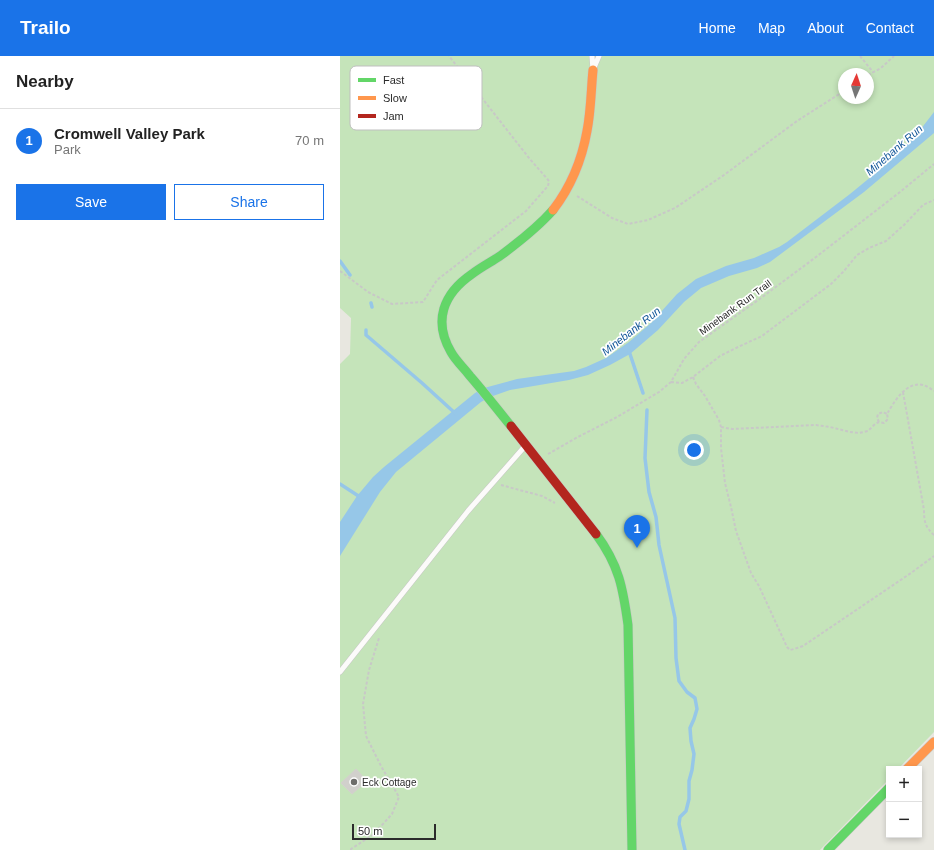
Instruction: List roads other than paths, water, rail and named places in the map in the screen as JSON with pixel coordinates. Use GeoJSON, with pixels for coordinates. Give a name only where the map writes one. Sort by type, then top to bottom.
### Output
{"type":"FeatureCollection","features":[{"type":"Feature","properties":{"kind":"street"},"geometry":{"type":"LineString","coordinates":[[593,70],[587,131],[579,160],[561,199],[547,216],[529,233],[465,279],[453,290],[446,301],[442,323],[444,339],[452,354],[527,444],[595,532],[610,555],[620,580],[626,603],[628,625],[632,850]]}},
{"type":"Feature","properties":{"kind":"street"},"geometry":{"type":"LineString","coordinates":[[910,766],[934,742]]}},
{"type":"Feature","properties":{"kind":"street"},"geometry":{"type":"LineString","coordinates":[[828,850],[886,791]]}},
{"type":"Feature","properties":{"kind":"lane"},"geometry":{"type":"LineString","coordinates":[[592,56],[593,70]]}},
{"type":"Feature","properties":{"kind":"lane"},"geometry":{"type":"LineString","coordinates":[[593,70],[599,56]]}},
{"type":"Feature","properties":{"kind":"lane"},"geometry":{"type":"LineString","coordinates":[[340,672],[463,518],[527,444]]}},
{"type":"Feature","properties":{"kind":"water","name":"Minebank Run"},"geometry":{"type":"Polygon","coordinates":[[[934,112],[934,133],[864,192],[770,262],[757,268],[729,276],[701,288],[684,302],[658,330],[630,354],[588,375],[569,380],[510,390],[481,402],[396,472],[380,492],[340,556],[340,522],[357,496],[373,477],[384,467],[475,393],[484,388],[517,379],[574,371],[606,358],[629,342],[651,323],[677,294],[696,279],[726,266],[754,258],[787,242],[889,162],[917,134],[934,112]]]}},
{"type":"Feature","properties":{"kind":"waterway"},"geometry":{"type":"LineString","coordinates":[[340,261],[350,275]]}},
{"type":"Feature","properties":{"kind":"waterway"},"geometry":{"type":"LineString","coordinates":[[371,303],[372,307]]}},
{"type":"Feature","properties":{"kind":"waterway"},"geometry":{"type":"LineString","coordinates":[[366,330],[366,335],[456,414]]}},
{"type":"Feature","properties":{"kind":"waterway"},"geometry":{"type":"LineString","coordinates":[[629,351],[643,393]]}},
{"type":"Feature","properties":{"kind":"waterway"},"geometry":{"type":"LineString","coordinates":[[647,410],[645,458],[649,492],[656,517],[659,545],[675,618],[676,658],[679,681],[687,692],[695,698],[697,709],[690,728],[694,754],[689,781],[689,799],[686,811],[680,817],[679,824],[685,850]]}},
{"type":"Feature","properties":{"kind":"waterway"},"geometry":{"type":"LineString","coordinates":[[340,484],[360,497]]}},
{"type":"Feature","properties":{"kind":"place","name":"Cromwell Valley Park"},"geometry":{"type":"Point","coordinates":[637,548]}},
{"type":"Feature","properties":{"kind":"place","name":"Eck Cottage"},"geometry":{"type":"Point","coordinates":[354,782]}}]}
